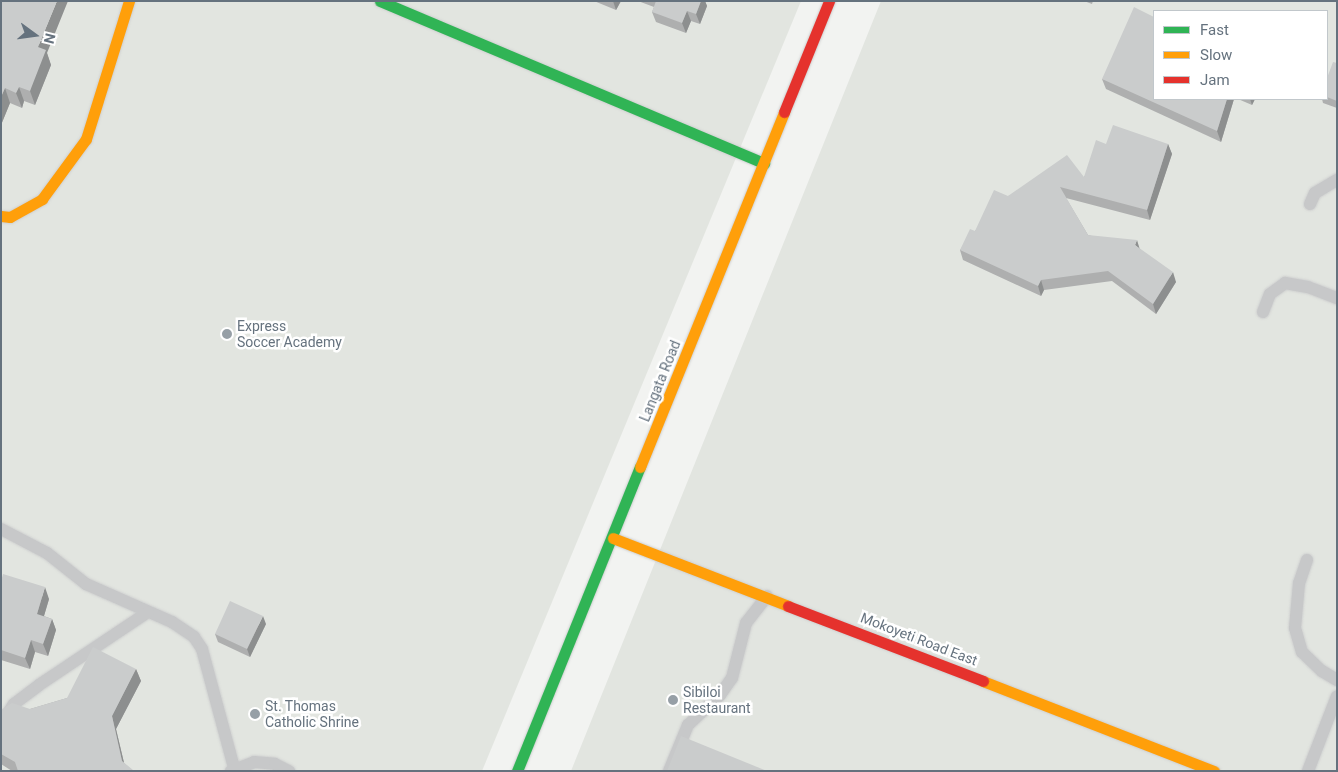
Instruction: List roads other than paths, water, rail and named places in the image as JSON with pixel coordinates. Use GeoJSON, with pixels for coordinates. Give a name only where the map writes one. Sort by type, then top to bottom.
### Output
{"type":"FeatureCollection","features":[{"type":"Feature","properties":{"kind":"street"},"geometry":{"type":"LineString","coordinates":[[1,216],[10,217],[42,199],[86,139],[129,1]]}},
{"type":"Feature","properties":{"kind":"street"},"geometry":{"type":"LineString","coordinates":[[380,1],[764,164]]}},
{"type":"Feature","properties":{"kind":"street","name":"Langata Road"},"geometry":{"type":"LineString","coordinates":[[517,771],[829,1]]}},
{"type":"Feature","properties":{"kind":"street","name":"Mokoyeti Road East"},"geometry":{"type":"LineString","coordinates":[[613,538],[767,596],[1214,771]]}},
{"type":"Feature","properties":{"kind":"lane"},"geometry":{"type":"LineString","coordinates":[[1310,204],[1316,193],[1337,180]]}},
{"type":"Feature","properties":{"kind":"lane"},"geometry":{"type":"LineString","coordinates":[[1263,312],[1270,294],[1285,283],[1308,287],[1337,298]]}},
{"type":"Feature","properties":{"kind":"lane"},"geometry":{"type":"LineString","coordinates":[[1,529],[47,553],[86,584],[172,622],[194,637],[202,649],[233,770],[254,762],[275,764],[289,771]]}},
{"type":"Feature","properties":{"kind":"lane"},"geometry":{"type":"LineString","coordinates":[[1307,560],[1299,583],[1295,628],[1302,652],[1322,671],[1337,680]]}},
{"type":"Feature","properties":{"kind":"lane"},"geometry":{"type":"LineString","coordinates":[[669,771],[688,725],[732,678],[746,623],[767,596]]}},
{"type":"Feature","properties":{"kind":"lane"},"geometry":{"type":"LineString","coordinates":[[7,715],[14,704],[39,685],[148,612]]}},
{"type":"Feature","properties":{"kind":"lane"},"geometry":{"type":"LineString","coordinates":[[1308,771],[1334,710],[1337,696]]}},
{"type":"Feature","properties":{"kind":"place","name":"Express Soccer Academy"},"geometry":{"type":"Point","coordinates":[227,334]}},
{"type":"Feature","properties":{"kind":"place","name":"Sibiloi Restaurant"},"geometry":{"type":"Point","coordinates":[673,700]}},
{"type":"Feature","properties":{"kind":"place","name":"St. Thomas Catholic Shrine"},"geometry":{"type":"Point","coordinates":[255,714]}}]}
